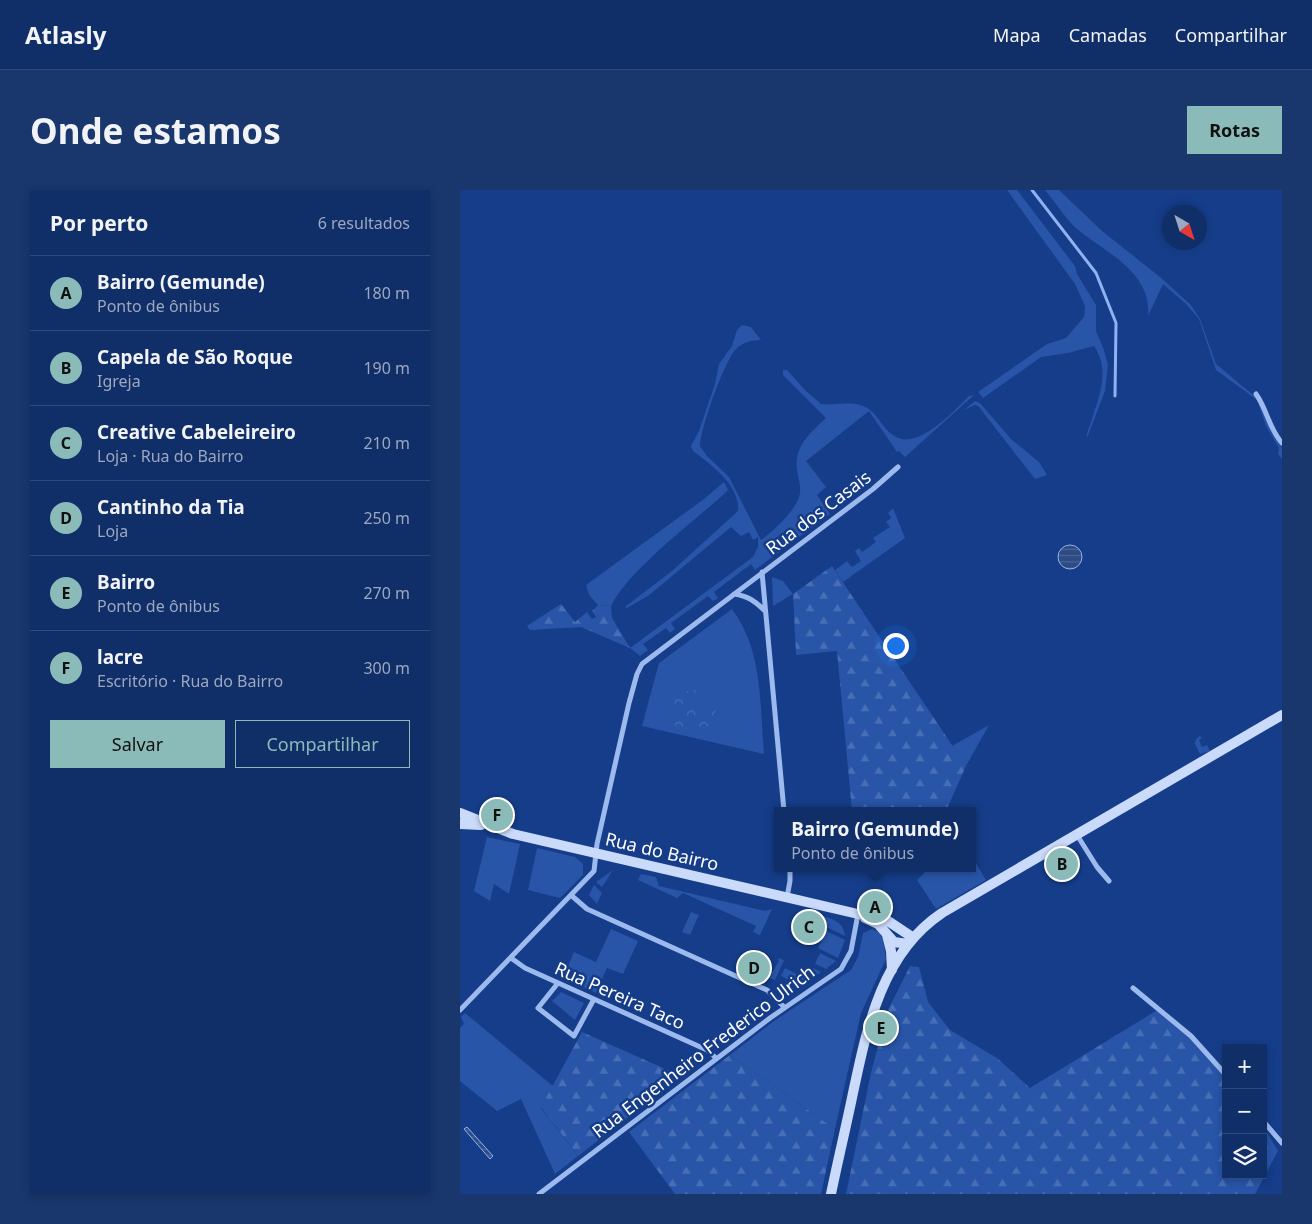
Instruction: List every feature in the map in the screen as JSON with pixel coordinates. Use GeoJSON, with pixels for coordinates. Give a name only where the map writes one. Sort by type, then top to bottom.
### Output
{"type":"FeatureCollection","features":[{"type":"Feature","properties":{"kind":"main road"},"geometry":{"type":"LineString","coordinates":[[831,1194],[870,1018],[892,971],[910,940],[942,913],[1282,715]]}},
{"type":"Feature","properties":{"kind":"main road","name":"Rua do Bairro"},"geometry":{"type":"LineString","coordinates":[[460,813],[513,834],[858,914],[882,917],[910,940]]}},
{"type":"Feature","properties":{"kind":"main road"},"geometry":{"type":"LineString","coordinates":[[460,824],[489,825]]}},
{"type":"Feature","properties":{"kind":"main road","name":"Rua do Bairro"},"geometry":{"type":"LineString","coordinates":[[858,914],[878,924],[894,942],[910,940]]}},
{"type":"Feature","properties":{"kind":"main road"},"geometry":{"type":"LineString","coordinates":[[886,932],[890,945],[892,971]]}},
{"type":"Feature","properties":{"kind":"street"},"geometry":{"type":"LineString","coordinates":[[1256,394],[1262,402],[1276,436],[1282,443]]}},
{"type":"Feature","properties":{"kind":"street","name":"Rua dos Casais"},"geometry":{"type":"LineString","coordinates":[[784,807],[762,572],[898,467]]}},
{"type":"Feature","properties":{"kind":"street"},"geometry":{"type":"LineString","coordinates":[[460,1010],[572,896],[594,871],[596,852],[629,703],[639,668],[648,658],[762,572]]}},
{"type":"Feature","properties":{"kind":"street"},"geometry":{"type":"LineString","coordinates":[[734,594],[745,595],[755,600],[766,611]]}},
{"type":"Feature","properties":{"kind":"street"},"geometry":{"type":"LineString","coordinates":[[1077,835],[1097,867],[1109,881]]}},
{"type":"Feature","properties":{"kind":"street"},"geometry":{"type":"LineString","coordinates":[[787,897],[790,872]]}},
{"type":"Feature","properties":{"kind":"street"},"geometry":{"type":"LineString","coordinates":[[572,896],[586,909],[767,990],[784,1007]]}},
{"type":"Feature","properties":{"kind":"street","name":"Rua Engenheiro Frederico Ulrich"},"geometry":{"type":"LineString","coordinates":[[538,1194],[784,1007],[834,974],[845,964],[853,943],[858,914]]}},
{"type":"Feature","properties":{"kind":"street","name":"Rua Pereira Taco"},"geometry":{"type":"LineString","coordinates":[[511,958],[520,965],[558,983],[710,1051],[716,1058]]}},
{"type":"Feature","properties":{"kind":"street"},"geometry":{"type":"LineString","coordinates":[[558,983],[538,1008],[574,1036],[594,999]]}},
{"type":"Feature","properties":{"kind":"street"},"geometry":{"type":"LineString","coordinates":[[1134,988],[1191,1036],[1222,1071]]}},
{"type":"Feature","properties":{"kind":"street"},"geometry":{"type":"LineString","coordinates":[[1267,1126],[1282,1144]]}},
{"type":"Feature","properties":{"kind":"green space"},"geometry":{"type":"Polygon","coordinates":[[[1007,190],[1017,190],[1075,266],[1077,274],[1096,305],[1096,331],[1108,365],[1105,391],[1087,438],[1098,400],[1103,373],[1099,355],[1094,346],[1068,353],[1041,357],[983,398],[978,392],[1047,344],[1066,338],[1084,317],[1085,306],[1075,284],[1007,190]]]}},
{"type":"Feature","properties":{"kind":"green space"},"geometry":{"type":"Polygon","coordinates":[[[1045,190],[1059,190],[1102,231],[1160,277],[1191,305],[1200,319],[1216,364],[1258,399],[1272,434],[1282,448],[1282,459],[1278,454],[1279,448],[1266,426],[1257,400],[1216,370],[1199,319],[1186,304],[1163,284],[1148,316],[1147,301],[1143,287],[1135,275],[1113,255],[1077,229],[1045,190]]]}},
{"type":"Feature","properties":{"kind":"green space"},"geometry":{"type":"Polygon","coordinates":[[[742,325],[751,327],[761,340],[751,341],[742,345],[731,356],[714,395],[704,425],[700,446],[707,456],[729,477],[761,540],[795,506],[800,493],[797,470],[798,454],[804,441],[826,418],[783,375],[783,370],[787,370],[821,404],[853,403],[868,408],[889,432],[902,439],[912,439],[923,435],[944,420],[969,396],[974,395],[905,457],[899,451],[897,452],[869,411],[806,461],[826,487],[817,495],[830,514],[755,570],[751,564],[714,592],[718,598],[713,601],[708,596],[671,623],[675,629],[670,633],[666,628],[643,644],[648,650],[640,656],[630,648],[753,557],[758,547],[758,537],[753,540],[749,532],[741,536],[731,527],[648,596],[625,609],[626,606],[672,571],[738,511],[738,502],[730,484],[716,469],[693,451],[691,446],[699,431],[715,384],[719,364],[732,346],[737,330],[742,325]]]}},
{"type":"Feature","properties":{"kind":"green space"},"geometry":{"type":"Polygon","coordinates":[[[975,401],[980,403],[1011,439],[1039,462],[1047,475],[1035,479],[979,407],[975,405],[964,410],[975,401]]]}},
{"type":"Feature","properties":{"kind":"green space"},"geometry":{"type":"Polygon","coordinates":[[[724,482],[728,490],[646,563],[619,592],[611,606],[598,605],[589,595],[586,585],[704,499],[724,482]]]}},
{"type":"Feature","properties":{"kind":"green space"},"geometry":{"type":"Polygon","coordinates":[[[893,508],[905,538],[843,582],[835,570],[847,561],[852,567],[861,561],[855,551],[859,548],[862,552],[876,542],[873,538],[890,527],[886,522],[891,518],[888,513],[893,508]]]}},
{"type":"Feature","properties":{"kind":"green space"},"geometry":{"type":"Polygon","coordinates":[[[832,566],[966,766],[948,807],[852,807],[837,651],[796,655],[793,594],[832,566]]]}},
{"type":"Feature","properties":{"kind":"green space"},"geometry":{"type":"Polygon","coordinates":[[[772,577],[783,581],[793,594],[773,606],[772,577]]]}},
{"type":"Feature","properties":{"kind":"green space"},"geometry":{"type":"Polygon","coordinates":[[[561,604],[575,622],[587,612],[592,619],[596,617],[592,611],[598,605],[611,606],[612,618],[630,648],[581,627],[530,630],[527,626],[561,604]]]}},
{"type":"Feature","properties":{"kind":"green space"},"geometry":{"type":"Polygon","coordinates":[[[732,609],[750,642],[755,660],[764,754],[642,726],[659,663],[732,609]]]}},
{"type":"Feature","properties":{"kind":"green space"},"geometry":{"type":"Polygon","coordinates":[[[697,690],[699,707],[715,705],[717,730],[676,733],[672,692],[697,690]]]}},
{"type":"Feature","properties":{"kind":"green space"},"geometry":{"type":"Polygon","coordinates":[[[989,725],[966,766],[952,746],[989,725]]]}},
{"type":"Feature","properties":{"kind":"green space"},"geometry":{"type":"Polygon","coordinates":[[[1200,736],[1202,738],[1199,740],[1202,747],[1207,745],[1210,751],[1200,754],[1195,744],[1196,739],[1200,736]]]}},
{"type":"Feature","properties":{"kind":"green space"},"geometry":{"type":"Polygon","coordinates":[[[487,837],[520,844],[509,894],[494,884],[490,901],[474,891],[487,837]]]}},
{"type":"Feature","properties":{"kind":"green space"},"geometry":{"type":"Polygon","coordinates":[[[537,848],[575,857],[583,864],[583,875],[560,898],[528,890],[537,848]]]}},
{"type":"Feature","properties":{"kind":"green space"},"geometry":{"type":"Polygon","coordinates":[[[976,863],[986,880],[936,909],[917,880],[925,872],[976,872],[976,863]]]}},
{"type":"Feature","properties":{"kind":"green space"},"geometry":{"type":"Polygon","coordinates":[[[613,870],[602,887],[596,882],[613,870]]]}},
{"type":"Feature","properties":{"kind":"green space"},"geometry":{"type":"Polygon","coordinates":[[[641,874],[656,877],[659,886],[765,911],[772,909],[760,935],[753,932],[756,926],[683,893],[677,898],[638,880],[641,874]]]}},
{"type":"Feature","properties":{"kind":"green space"},"geometry":{"type":"Polygon","coordinates":[[[594,885],[602,893],[597,904],[589,895],[594,885]]]}},
{"type":"Feature","properties":{"kind":"green space"},"geometry":{"type":"Polygon","coordinates":[[[691,912],[699,915],[690,935],[682,932],[691,912]]]}},
{"type":"Feature","properties":{"kind":"green space"},"geometry":{"type":"Polygon","coordinates":[[[806,913],[831,918],[841,925],[845,936],[805,917],[806,913]]]}},
{"type":"Feature","properties":{"kind":"green space"},"geometry":{"type":"Polygon","coordinates":[[[611,929],[638,941],[623,974],[607,968],[596,993],[563,978],[574,952],[596,962],[611,929]]]}},
{"type":"Feature","properties":{"kind":"green space"},"geometry":{"type":"Polygon","coordinates":[[[872,929],[880,933],[886,959],[861,1013],[835,1129],[730,1055],[774,1021],[851,970],[858,957],[863,933],[872,929]]]}},
{"type":"Feature","properties":{"kind":"green space"},"geometry":{"type":"Polygon","coordinates":[[[826,931],[845,940],[838,958],[818,948],[826,931]]]}},
{"type":"Feature","properties":{"kind":"green space"},"geometry":{"type":"Polygon","coordinates":[[[820,953],[836,961],[826,969],[815,964],[820,953]]]}},
{"type":"Feature","properties":{"kind":"green space"},"geometry":{"type":"Polygon","coordinates":[[[778,958],[784,960],[775,980],[769,978],[779,961],[778,958]]]}},
{"type":"Feature","properties":{"kind":"green space"},"geometry":{"type":"Polygon","coordinates":[[[910,966],[919,967],[928,1002],[950,1030],[997,1058],[1030,1088],[1159,1009],[1175,1021],[1222,1071],[1222,1179],[1263,1179],[1255,1194],[846,1194],[871,1073],[887,1012],[910,966]]]}},
{"type":"Feature","properties":{"kind":"green space"},"geometry":{"type":"Polygon","coordinates":[[[785,968],[802,977],[809,975],[813,968],[821,972],[801,986],[781,976],[785,968]]]}},
{"type":"Feature","properties":{"kind":"green space"},"geometry":{"type":"Polygon","coordinates":[[[561,992],[584,1003],[575,1020],[552,1001],[561,992]]]}},
{"type":"Feature","properties":{"kind":"green space"},"geometry":{"type":"Polygon","coordinates":[[[465,1013],[553,1086],[541,1108],[578,1156],[555,1174],[521,1099],[497,1111],[460,1081],[460,1028],[464,1024],[461,1017],[465,1013]]]}},
{"type":"Feature","properties":{"kind":"green space"},"geometry":{"type":"Polygon","coordinates":[[[582,1032],[681,1076],[578,1156],[541,1107],[582,1032]]]}},
{"type":"Feature","properties":{"kind":"green space"},"geometry":{"type":"Polygon","coordinates":[[[730,1055],[835,1129],[821,1194],[675,1194],[629,1132],[730,1055]]]}},
{"type":"Feature","properties":{"kind":"green space"},"geometry":{"type":"Polygon","coordinates":[[[1267,1133],[1278,1151],[1267,1172],[1267,1133]]]}},
{"type":"Feature","properties":{"kind":"shaded area"},"geometry":{"type":"Polygon","coordinates":[[[1070,545],[1079,548],[1082,557],[1079,566],[1070,569],[1061,566],[1058,557],[1061,548],[1070,545]]]}},
{"type":"Feature","properties":{"kind":"shaded area"},"geometry":{"type":"Polygon","coordinates":[[[467,1127],[493,1156],[490,1159],[464,1129],[467,1127]]]}},
{"type":"Feature","properties":{"kind":"waterway"},"geometry":{"type":"LineString","coordinates":[[1032,190],[1096,273],[1116,323],[1115,396]]}},
{"type":"Feature","properties":{"kind":"place","name":"lacre"},"geometry":{"type":"Point","coordinates":[497,815]}},
{"type":"Feature","properties":{"kind":"place","name":"Capela de São Roque"},"geometry":{"type":"Point","coordinates":[1062,864]}},
{"type":"Feature","properties":{"kind":"place","name":"Bairro (Gemunde)"},"geometry":{"type":"Point","coordinates":[875,907]}},
{"type":"Feature","properties":{"kind":"place","name":"Creative Cabeleireiro"},"geometry":{"type":"Point","coordinates":[809,927]}},
{"type":"Feature","properties":{"kind":"place","name":"Cantinho da Tia"},"geometry":{"type":"Point","coordinates":[754,968]}},
{"type":"Feature","properties":{"kind":"place","name":"Bairro"},"geometry":{"type":"Point","coordinates":[881,1028]}}]}
